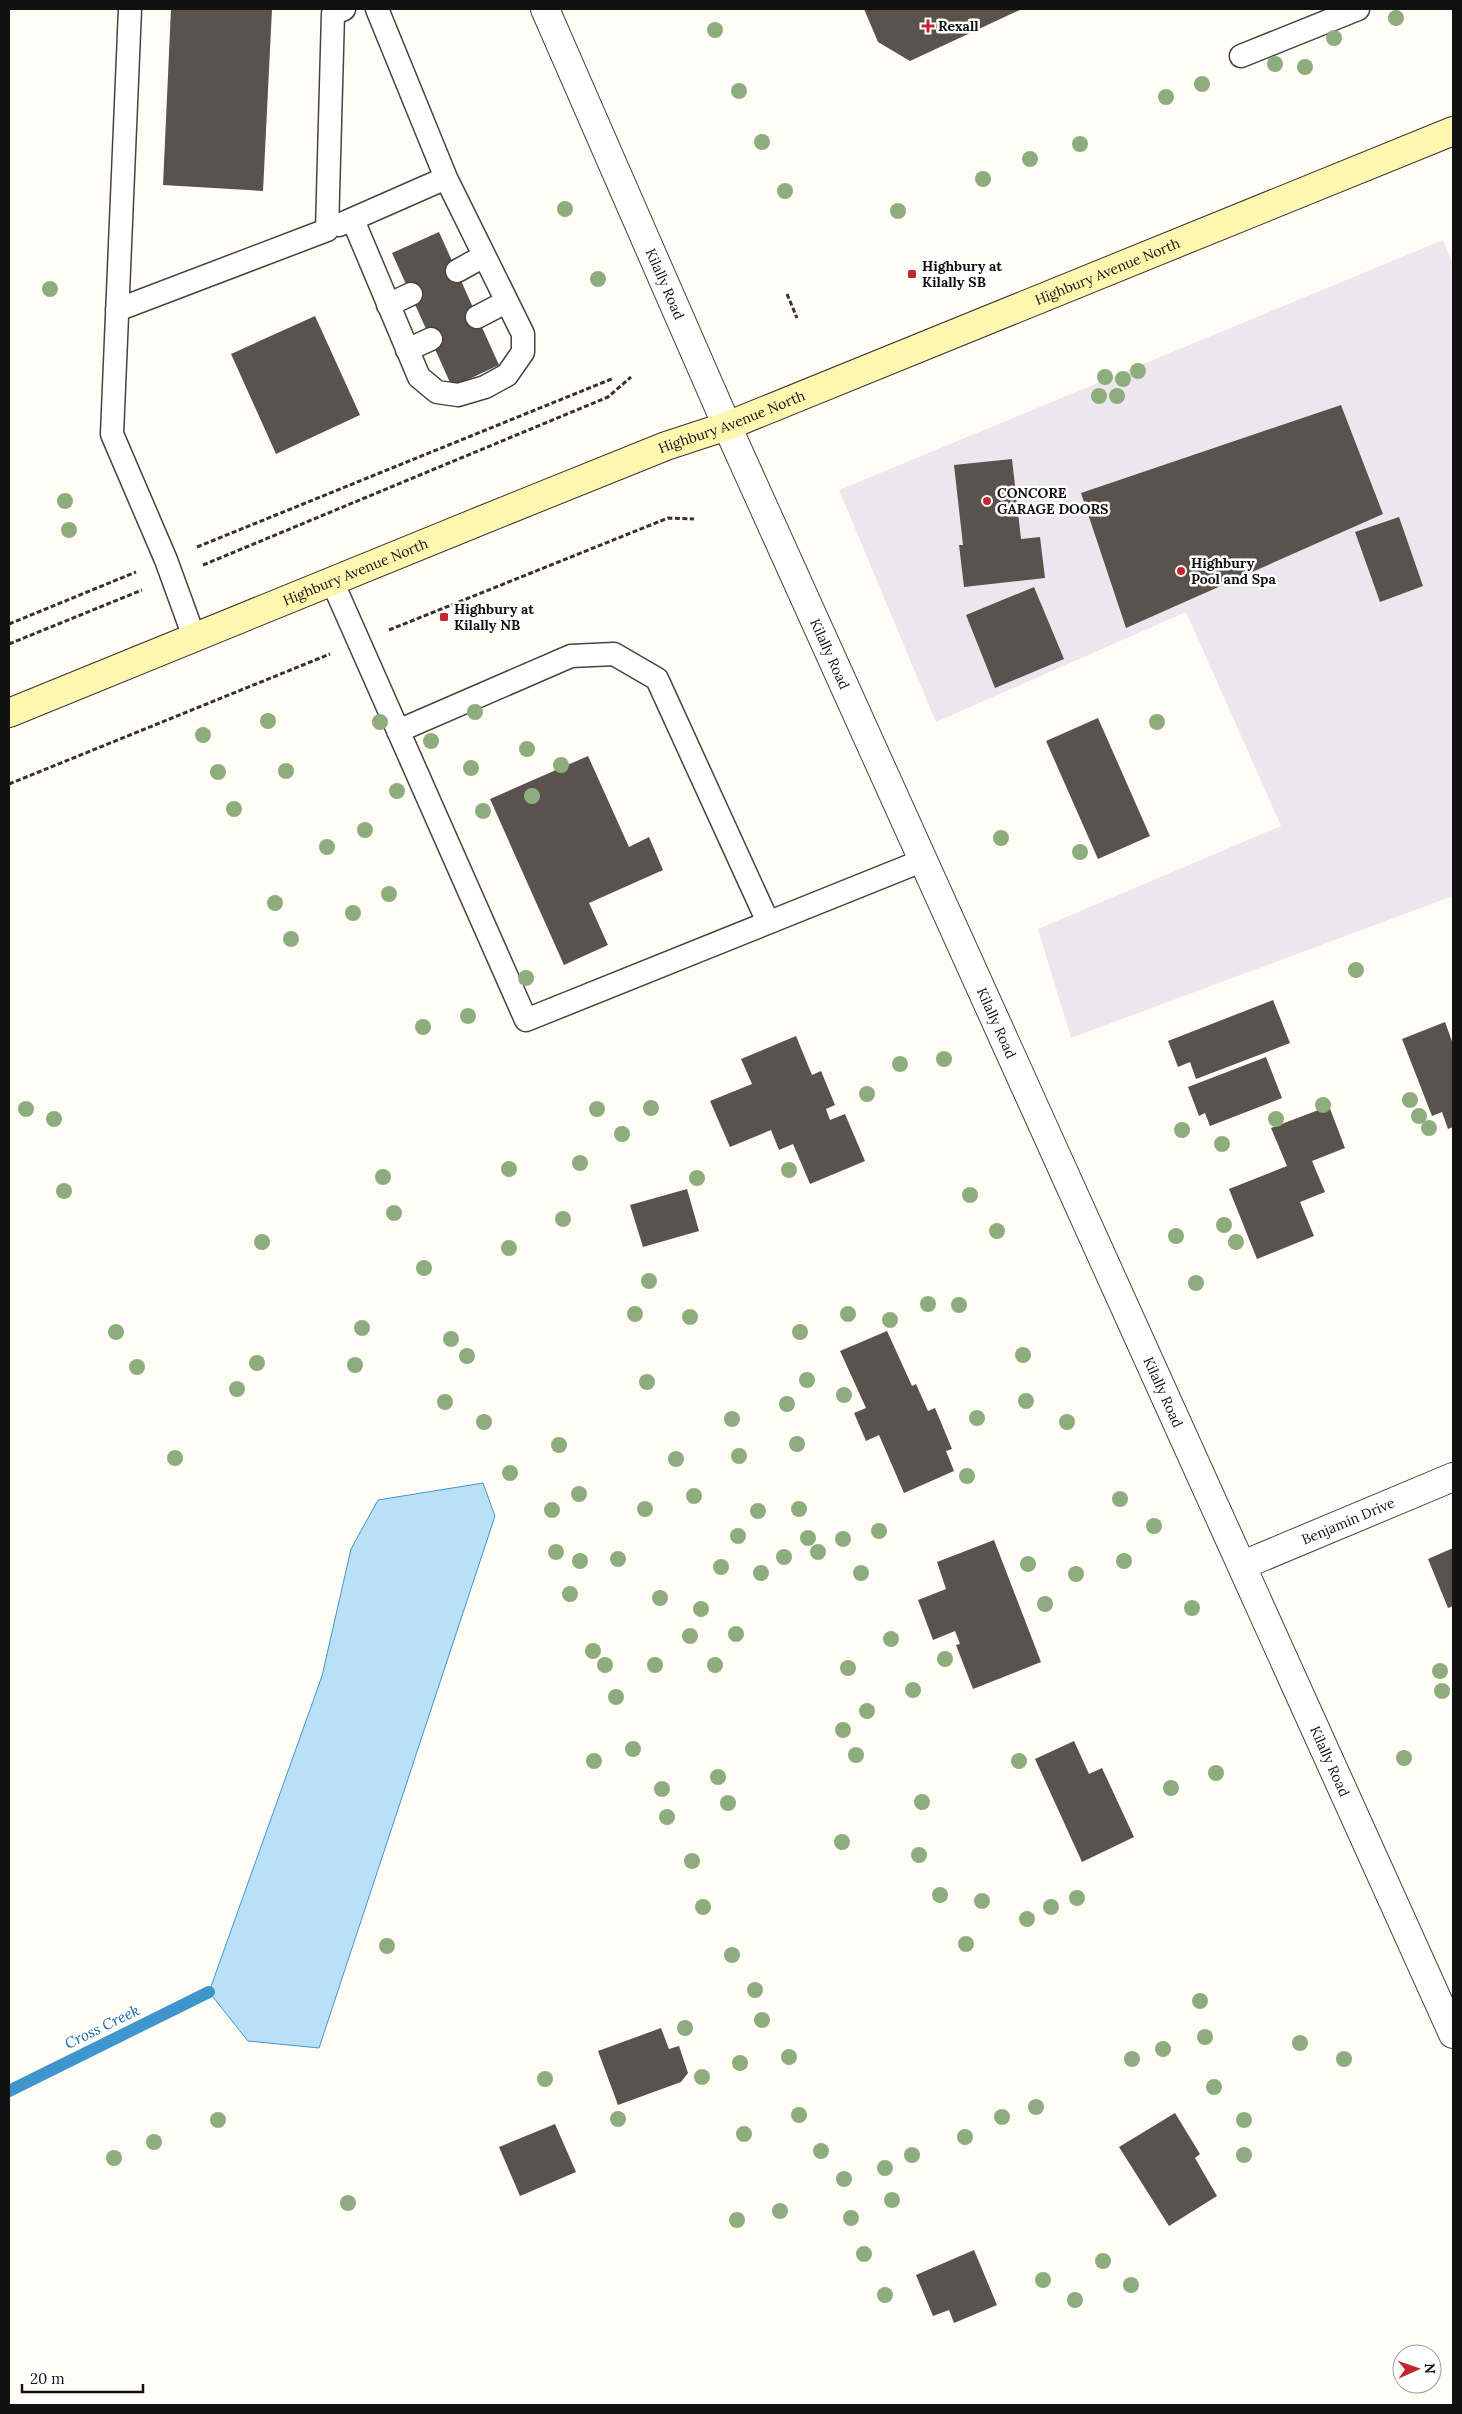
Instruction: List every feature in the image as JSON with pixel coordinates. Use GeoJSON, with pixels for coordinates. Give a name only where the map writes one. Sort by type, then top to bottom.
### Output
{"type":"FeatureCollection","features":[{"type":"Feature","properties":{"kind":"main road","name":"Highbury Avenue North"},"geometry":{"type":"LineString","coordinates":[[9,713],[666,446],[727,426],[1453,131]]}},
{"type":"Feature","properties":{"kind":"street","name":"Kilally Road"},"geometry":{"type":"LineString","coordinates":[[545,9],[727,426],[1243,1564],[1453,2034]]}},
{"type":"Feature","properties":{"kind":"street","name":"Benjamin Drive"},"geometry":{"type":"LineString","coordinates":[[1243,1564],[1453,1477]]}},
{"type":"Feature","properties":{"kind":"lane"},"geometry":{"type":"LineString","coordinates":[[130,9],[112,434],[169,569],[194,637]]}},
{"type":"Feature","properties":{"kind":"lane"},"geometry":{"type":"LineString","coordinates":[[353,220],[419,377],[437,392],[458,395],[485,387],[507,375],[523,352],[523,334],[446,178],[376,9]]}},
{"type":"Feature","properties":{"kind":"lane"},"geometry":{"type":"LineString","coordinates":[[1241,56],[1358,9]]}},
{"type":"Feature","properties":{"kind":"lane"},"geometry":{"type":"LineString","coordinates":[[327,230],[336,10]]}},
{"type":"Feature","properties":{"kind":"lane"},"geometry":{"type":"LineString","coordinates":[[117,310],[353,220],[446,178]]}},
{"type":"Feature","properties":{"kind":"lane"},"geometry":{"type":"LineString","coordinates":[[456,271],[484,256]]}},
{"type":"Feature","properties":{"kind":"lane"},"geometry":{"type":"LineString","coordinates":[[388,305],[411,294]]}},
{"type":"Feature","properties":{"kind":"lane"},"geometry":{"type":"LineString","coordinates":[[477,317],[506,302]]}},
{"type":"Feature","properties":{"kind":"lane"},"geometry":{"type":"LineString","coordinates":[[407,350],[431,339]]}},
{"type":"Feature","properties":{"kind":"lane"},"geometry":{"type":"LineString","coordinates":[[332,581],[526,1020],[924,860]]}},
{"type":"Feature","properties":{"kind":"lane"},"geometry":{"type":"LineString","coordinates":[[398,731],[571,656],[614,654],[656,679],[768,922]]}},
{"type":"Feature","properties":{"kind":"path"},"geometry":{"type":"LineString","coordinates":[[787,294],[797,318]]}},
{"type":"Feature","properties":{"kind":"path"},"geometry":{"type":"LineString","coordinates":[[9,624],[169,569],[608,397],[631,377]]}},
{"type":"Feature","properties":{"kind":"path"},"geometry":{"type":"LineString","coordinates":[[9,644],[169,569],[614,378]]}},
{"type":"Feature","properties":{"kind":"shaded area"},"geometry":{"type":"Polygon","coordinates":[[[1443,240],[1453,264],[1453,896],[1071,1038],[1038,929],[1281,826],[1186,612],[936,722],[839,490],[1443,240]]]}},
{"type":"Feature","properties":{"kind":"water"},"geometry":{"type":"Polygon","coordinates":[[[483,1483],[495,1516],[319,2048],[248,2041],[209,1992],[322,1676],[351,1549],[378,1500],[483,1483]]]}},
{"type":"Feature","properties":{"kind":"building"},"geometry":{"type":"Polygon","coordinates":[[[171,9],[272,9],[263,191],[163,185],[171,9]]]}},
{"type":"Feature","properties":{"kind":"building","name":"Rexall"},"geometry":{"type":"Polygon","coordinates":[[[864,9],[1022,9],[910,61],[878,42],[864,9]]]}},
{"type":"Feature","properties":{"kind":"building"},"geometry":{"type":"Polygon","coordinates":[[[439,232],[499,365],[452,387],[392,253],[439,232]]]}},
{"type":"Feature","properties":{"kind":"building"},"geometry":{"type":"Polygon","coordinates":[[[315,316],[360,415],[276,454],[231,354],[315,316]]]}},
{"type":"Feature","properties":{"kind":"building","name":"Highbury Pool and Spa"},"geometry":{"type":"Polygon","coordinates":[[[1341,405],[1383,514],[1126,628],[1081,493],[1341,405]]]}},
{"type":"Feature","properties":{"kind":"building","name":"CONCORE GARAGE DOORS"},"geometry":{"type":"Polygon","coordinates":[[[1012,459],[1021,539],[1040,537],[1045,578],[964,587],[959,545],[963,545],[954,465],[1012,459]]]}},
{"type":"Feature","properties":{"kind":"building"},"geometry":{"type":"Polygon","coordinates":[[[1399,517],[1423,586],[1380,602],[1355,532],[1399,517]]]}},
{"type":"Feature","properties":{"kind":"building"},"geometry":{"type":"Polygon","coordinates":[[[1034,587],[1064,659],[995,688],[966,615],[1034,587]]]}},
{"type":"Feature","properties":{"kind":"building"},"geometry":{"type":"Polygon","coordinates":[[[1098,718],[1150,836],[1098,859],[1046,741],[1098,718]]]}},
{"type":"Feature","properties":{"kind":"building"},"geometry":{"type":"Polygon","coordinates":[[[588,756],[629,847],[649,837],[663,870],[589,903],[608,945],[564,965],[490,799],[588,756]]]}},
{"type":"Feature","properties":{"kind":"building"},"geometry":{"type":"Polygon","coordinates":[[[1273,1000],[1290,1043],[1196,1079],[1190,1062],[1178,1067],[1168,1041],[1273,1000]]]}},
{"type":"Feature","properties":{"kind":"building"},"geometry":{"type":"Polygon","coordinates":[[[1445,1022],[1453,1044],[1453,1127],[1448,1129],[1442,1112],[1432,1116],[1402,1039],[1445,1022]]]}},
{"type":"Feature","properties":{"kind":"building"},"geometry":{"type":"Polygon","coordinates":[[[796,1036],[812,1075],[821,1071],[835,1105],[826,1109],[830,1120],[845,1114],[865,1161],[810,1184],[793,1144],[779,1150],[771,1130],[730,1147],[710,1101],[752,1084],[741,1059],[796,1036]]]}},
{"type":"Feature","properties":{"kind":"building"},"geometry":{"type":"Polygon","coordinates":[[[1266,1057],[1282,1098],[1210,1126],[1205,1113],[1199,1116],[1188,1087],[1266,1057]]]}},
{"type":"Feature","properties":{"kind":"building"},"geometry":{"type":"Polygon","coordinates":[[[1329,1106],[1345,1148],[1312,1161],[1325,1192],[1300,1202],[1314,1236],[1257,1259],[1229,1189],[1287,1166],[1271,1128],[1329,1106]]]}},
{"type":"Feature","properties":{"kind":"building"},"geometry":{"type":"Polygon","coordinates":[[[687,1189],[699,1231],[643,1247],[630,1205],[687,1189]]]}},
{"type":"Feature","properties":{"kind":"building"},"geometry":{"type":"Polygon","coordinates":[[[887,1331],[912,1386],[916,1384],[928,1411],[935,1408],[952,1449],[946,1451],[954,1471],[904,1493],[879,1435],[866,1441],[854,1413],[866,1408],[840,1351],[887,1331]]]}},
{"type":"Feature","properties":{"kind":"building"},"geometry":{"type":"Polygon","coordinates":[[[994,1540],[1041,1662],[973,1689],[956,1645],[960,1644],[955,1631],[933,1640],[918,1600],[946,1589],[937,1562],[994,1540]]]}},
{"type":"Feature","properties":{"kind":"building"},"geometry":{"type":"Polygon","coordinates":[[[1453,1548],[1453,1606],[1448,1608],[1428,1559],[1453,1548]]]}},
{"type":"Feature","properties":{"kind":"building"},"geometry":{"type":"Polygon","coordinates":[[[1074,1741],[1089,1774],[1102,1768],[1134,1837],[1082,1862],[1035,1759],[1074,1741]]]}},
{"type":"Feature","properties":{"kind":"building"},"geometry":{"type":"Polygon","coordinates":[[[661,2028],[669,2049],[679,2046],[688,2073],[681,2082],[618,2105],[598,2051],[661,2028]]]}},
{"type":"Feature","properties":{"kind":"building"},"geometry":{"type":"Polygon","coordinates":[[[1175,2113],[1200,2154],[1195,2158],[1217,2196],[1169,2226],[1119,2147],[1175,2113]]]}},
{"type":"Feature","properties":{"kind":"building"},"geometry":{"type":"Polygon","coordinates":[[[555,2124],[576,2172],[520,2196],[499,2147],[555,2124]]]}},
{"type":"Feature","properties":{"kind":"building"},"geometry":{"type":"Polygon","coordinates":[[[974,2250],[997,2305],[954,2323],[949,2310],[933,2316],[916,2275],[974,2250]]]}},
{"type":"Feature","properties":{"kind":"waterway","name":"Cross Creek"},"geometry":{"type":"LineString","coordinates":[[9,2091],[209,1992]]}},
{"type":"Feature","properties":{"kind":"place","name":"Rexall"},"geometry":{"type":"Point","coordinates":[928,26]}},
{"type":"Feature","properties":{"kind":"place","name":"Highbury at Kilally SB"},"geometry":{"type":"Point","coordinates":[912,274]}},
{"type":"Feature","properties":{"kind":"place","name":"CONCORE GARAGE DOORS"},"geometry":{"type":"Point","coordinates":[987,501]}},
{"type":"Feature","properties":{"kind":"place","name":"Highbury Pool and Spa"},"geometry":{"type":"Point","coordinates":[1181,571]}},
{"type":"Feature","properties":{"kind":"place","name":"Highbury at Kilally NB"},"geometry":{"type":"Point","coordinates":[444,617]}}]}
